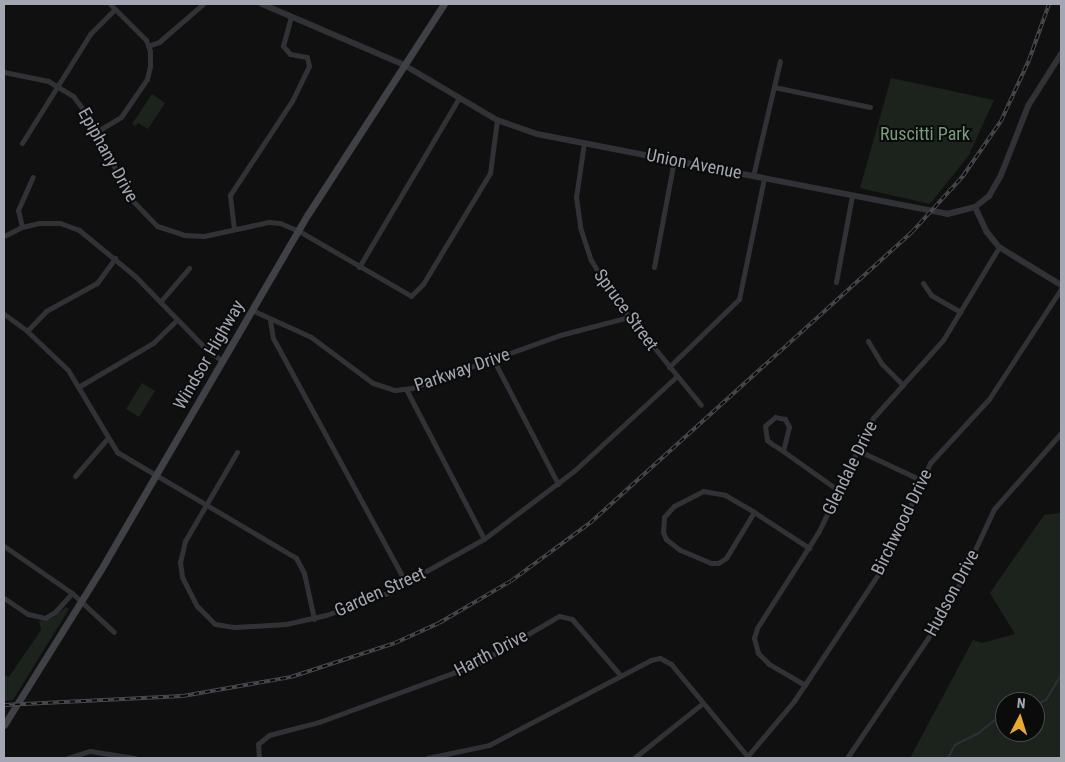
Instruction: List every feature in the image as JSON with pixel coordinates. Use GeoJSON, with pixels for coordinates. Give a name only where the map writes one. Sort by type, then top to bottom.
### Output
{"type":"FeatureCollection","features":[{"type":"Feature","properties":{"kind":"main road","name":"Windsor Highway"},"geometry":{"type":"LineString","coordinates":[[4,725],[82,601],[299,231],[444,4]]}},
{"type":"Feature","properties":{"kind":"street"},"geometry":{"type":"LineString","coordinates":[[96,132],[121,117],[147,79],[150,66],[148,46],[110,4]]}},
{"type":"Feature","properties":{"kind":"street"},"geometry":{"type":"LineString","coordinates":[[148,46],[159,42],[203,4]]}},
{"type":"Feature","properties":{"kind":"street","name":"Union Avenue"},"geometry":{"type":"LineString","coordinates":[[262,4],[404,65],[497,120],[537,134],[948,214],[975,207],[997,186],[1028,106],[1061,54]]}},
{"type":"Feature","properties":{"kind":"street"},"geometry":{"type":"LineString","coordinates":[[22,143],[90,34],[115,9]]}},
{"type":"Feature","properties":{"kind":"street"},"geometry":{"type":"LineString","coordinates":[[234,229],[230,195],[292,101],[309,66],[307,57],[290,54],[283,46],[291,16]]}},
{"type":"Feature","properties":{"kind":"street"},"geometry":{"type":"LineString","coordinates":[[753,176],[780,61]]}},
{"type":"Feature","properties":{"kind":"street","name":"Epiphany Drive"},"geometry":{"type":"LineString","coordinates":[[4,72],[30,75],[58,85],[78,101],[131,199],[153,223],[184,235],[204,236],[274,221],[299,231],[405,295],[414,295],[490,173],[494,160],[497,120]]}},
{"type":"Feature","properties":{"kind":"street"},"geometry":{"type":"LineString","coordinates":[[774,87],[870,107]]}},
{"type":"Feature","properties":{"kind":"street"},"geometry":{"type":"LineString","coordinates":[[358,267],[459,98]]}},
{"type":"Feature","properties":{"kind":"street","name":"Spruce Street"},"geometry":{"type":"LineString","coordinates":[[584,143],[576,198],[580,227],[600,278],[629,317],[701,405]]}},
{"type":"Feature","properties":{"kind":"street"},"geometry":{"type":"LineString","coordinates":[[654,268],[674,160]]}},
{"type":"Feature","properties":{"kind":"street"},"geometry":{"type":"LineString","coordinates":[[22,227],[18,210],[33,177]]}},
{"type":"Feature","properties":{"kind":"street"},"geometry":{"type":"LineString","coordinates":[[669,367],[739,299],[764,178]]}},
{"type":"Feature","properties":{"kind":"street"},"geometry":{"type":"LineString","coordinates":[[836,282],[852,196]]}},
{"type":"Feature","properties":{"kind":"street"},"geometry":{"type":"LineString","coordinates":[[975,207],[986,231],[998,247],[1061,287]]}},
{"type":"Feature","properties":{"kind":"street"},"geometry":{"type":"LineString","coordinates":[[4,236],[22,227],[39,223],[70,226],[115,258],[207,350],[223,360]]}},
{"type":"Feature","properties":{"kind":"street","name":"Glendale Drive"},"geometry":{"type":"LineString","coordinates":[[805,685],[763,659],[758,653],[754,638],[809,548],[839,491],[856,450],[873,418],[943,340],[998,247]]}},
{"type":"Feature","properties":{"kind":"street"},"geometry":{"type":"LineString","coordinates":[[27,331],[46,311],[97,283],[115,258]]}},
{"type":"Feature","properties":{"kind":"street"},"geometry":{"type":"LineString","coordinates":[[160,302],[189,268]]}},
{"type":"Feature","properties":{"kind":"street"},"geometry":{"type":"LineString","coordinates":[[923,283],[931,295],[961,312]]}},
{"type":"Feature","properties":{"kind":"street","name":"Birchwood Drive"},"geometry":{"type":"LineString","coordinates":[[747,758],[805,685],[881,570],[921,480],[934,457],[994,393],[1061,287]]}},
{"type":"Feature","properties":{"kind":"street","name":"Parkway Drive"},"geometry":{"type":"LineString","coordinates":[[252,310],[270,320],[311,337],[372,383],[382,388],[406,389],[560,336],[629,317]]}},
{"type":"Feature","properties":{"kind":"street"},"geometry":{"type":"LineString","coordinates":[[4,314],[27,331],[68,370],[80,386],[107,438],[128,462],[156,476],[296,558],[304,573],[314,618]]}},
{"type":"Feature","properties":{"kind":"street"},"geometry":{"type":"LineString","coordinates":[[80,386],[153,344],[177,320]]}},
{"type":"Feature","properties":{"kind":"street"},"geometry":{"type":"LineString","coordinates":[[270,320],[273,338],[406,583]]}},
{"type":"Feature","properties":{"kind":"street"},"geometry":{"type":"LineString","coordinates":[[868,341],[881,363],[903,384]]}},
{"type":"Feature","properties":{"kind":"street"},"geometry":{"type":"LineString","coordinates":[[493,359],[558,484]]}},
{"type":"Feature","properties":{"kind":"street","name":"Garden Street"},"geometry":{"type":"LineString","coordinates":[[238,452],[185,542],[180,562],[182,577],[203,614],[215,624],[235,627],[286,624],[353,606],[406,583],[484,539],[558,484],[676,376]]}},
{"type":"Feature","properties":{"kind":"street"},"geometry":{"type":"LineString","coordinates":[[406,389],[484,539]]}},
{"type":"Feature","properties":{"kind":"street"},"geometry":{"type":"LineString","coordinates":[[783,451],[789,427],[784,420],[775,416],[766,426],[764,435],[783,451],[839,491]]}},
{"type":"Feature","properties":{"kind":"street","name":"Hudson Drive"},"geometry":{"type":"LineString","coordinates":[[847,758],[948,608],[994,509],[1061,433]]}},
{"type":"Feature","properties":{"kind":"street"},"geometry":{"type":"LineString","coordinates":[[75,476],[107,438]]}},
{"type":"Feature","properties":{"kind":"street"},"geometry":{"type":"LineString","coordinates":[[856,450],[921,480]]}},
{"type":"Feature","properties":{"kind":"street"},"geometry":{"type":"LineString","coordinates":[[754,512],[726,558],[718,562],[711,563],[680,550],[666,539],[663,532],[664,517],[674,506],[703,491],[725,494],[754,512],[809,548]]}},
{"type":"Feature","properties":{"kind":"street"},"geometry":{"type":"LineString","coordinates":[[4,546],[72,593],[114,632]]}},
{"type":"Feature","properties":{"kind":"street"},"geometry":{"type":"LineString","coordinates":[[4,598],[28,614],[44,618],[55,612],[72,593]]}},
{"type":"Feature","properties":{"kind":"street","name":"Harth Drive"},"geometry":{"type":"LineString","coordinates":[[259,758],[258,744],[269,735],[319,722],[476,665],[559,616],[572,618],[621,676]]}},
{"type":"Feature","properties":{"kind":"street"},"geometry":{"type":"LineString","coordinates":[[427,758],[489,745],[621,676],[660,658],[671,664],[747,758]]}},
{"type":"Feature","properties":{"kind":"street"},"geometry":{"type":"LineString","coordinates":[[634,758],[701,701]]}},
{"type":"Feature","properties":{"kind":"street"},"geometry":{"type":"LineString","coordinates":[[68,758],[90,751],[134,758]]}},
{"type":"Feature","properties":{"kind":"green space","name":"Ruscitti Park"},"geometry":{"type":"Polygon","coordinates":[[[891,78],[994,100],[969,155],[930,204],[860,188],[891,78]]]}},
{"type":"Feature","properties":{"kind":"green space"},"geometry":{"type":"Polygon","coordinates":[[[152,94],[165,103],[148,129],[138,123],[136,126],[132,124],[152,94]]]}},
{"type":"Feature","properties":{"kind":"green space"},"geometry":{"type":"Polygon","coordinates":[[[142,383],[155,391],[139,417],[126,409],[142,383]]]}},
{"type":"Feature","properties":{"kind":"green space"},"geometry":{"type":"Polygon","coordinates":[[[1061,513],[1061,758],[910,758],[973,640],[982,643],[1015,634],[990,593],[1044,515],[1061,513]]]}},
{"type":"Feature","properties":{"kind":"green space"},"geometry":{"type":"Polygon","coordinates":[[[66,607],[69,609],[13,700],[4,701],[4,675],[9,677],[41,630],[39,621],[53,618],[66,607]]]}},
{"type":"Feature","properties":{"kind":"waterway"},"geometry":{"type":"LineString","coordinates":[[1045,700],[1061,675]]}},
{"type":"Feature","properties":{"kind":"waterway"},"geometry":{"type":"LineString","coordinates":[[948,758],[955,745],[980,732],[995,720]]}},
{"type":"Feature","properties":{"kind":"railway"},"geometry":{"type":"LineString","coordinates":[[4,705],[183,696],[291,677],[395,643],[439,623],[511,581],[590,523],[912,232],[963,176],[1001,121],[1029,60],[1049,4]]}}]}
